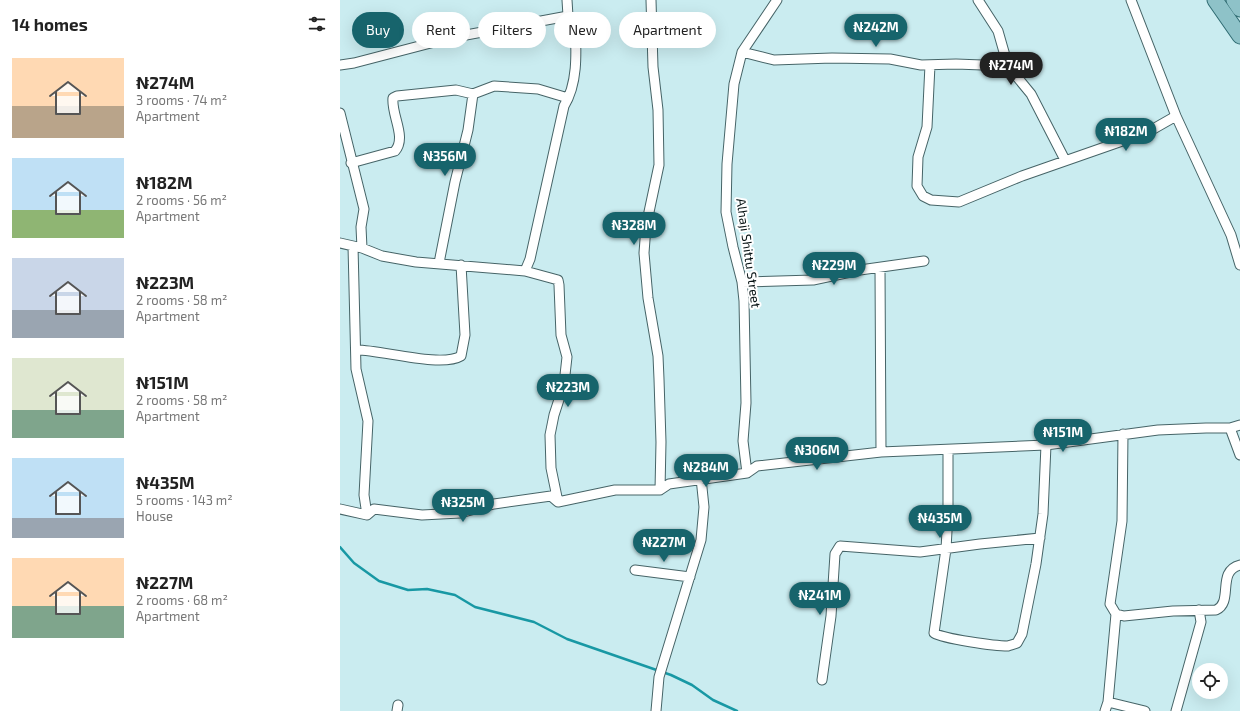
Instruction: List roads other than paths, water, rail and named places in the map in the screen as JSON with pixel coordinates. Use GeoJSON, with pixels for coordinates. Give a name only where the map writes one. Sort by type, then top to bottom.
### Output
{"type":"FeatureCollection","features":[{"type":"Feature","properties":{"kind":"main road"},"geometry":{"type":"LineString","coordinates":[[1215,0],[1240,36]]}},
{"type":"Feature","properties":{"kind":"main road"},"geometry":{"type":"LineString","coordinates":[[1234,0],[1240,9]]}},
{"type":"Feature","properties":{"kind":"street"},"geometry":{"type":"LineString","coordinates":[[567,0],[568,12]]}},
{"type":"Feature","properties":{"kind":"street"},"geometry":{"type":"LineString","coordinates":[[651,0],[653,67],[658,110],[659,165],[646,226],[644,253],[648,298],[658,356],[660,379],[660,490]]}},
{"type":"Feature","properties":{"kind":"street","name":"Alhaji Shittu Street"},"geometry":{"type":"LineString","coordinates":[[747,473],[743,441],[746,403],[745,327],[742,282],[726,212],[727,164],[734,84],[742,52],[777,0]]}},
{"type":"Feature","properties":{"kind":"street"},"geometry":{"type":"LineString","coordinates":[[978,0],[998,31],[1008,66],[1031,94],[1065,160]]}},
{"type":"Feature","properties":{"kind":"street"},"geometry":{"type":"LineString","coordinates":[[1131,0],[1176,116],[1231,235],[1240,265]]}},
{"type":"Feature","properties":{"kind":"street"},"geometry":{"type":"LineString","coordinates":[[340,65],[354,63],[450,38],[554,19]]}},
{"type":"Feature","properties":{"kind":"street"},"geometry":{"type":"LineString","coordinates":[[525,271],[530,259],[564,106],[573,81],[576,48]]}},
{"type":"Feature","properties":{"kind":"street"},"geometry":{"type":"LineString","coordinates":[[742,52],[774,60],[832,58],[890,59],[930,65],[956,64],[1008,66]]}},
{"type":"Feature","properties":{"kind":"street"},"geometry":{"type":"LineString","coordinates":[[930,65],[927,127],[918,157],[917,186],[923,196],[931,200],[959,202],[1065,160],[1093,152],[1148,132],[1176,116]]}},
{"type":"Feature","properties":{"kind":"street"},"geometry":{"type":"LineString","coordinates":[[351,163],[395,151],[399,146],[400,137],[392,104],[393,98],[456,90],[473,94],[494,86],[538,89],[568,98]]}},
{"type":"Feature","properties":{"kind":"street"},"geometry":{"type":"LineString","coordinates":[[439,263],[455,182],[468,130],[473,94]]}},
{"type":"Feature","properties":{"kind":"street"},"geometry":{"type":"LineString","coordinates":[[340,113],[351,163],[364,209],[357,247],[353,306],[357,350],[356,369],[368,421],[364,495],[367,515]]}},
{"type":"Feature","properties":{"kind":"street"},"geometry":{"type":"LineString","coordinates":[[340,243],[357,247],[382,256],[525,271],[558,280],[560,285],[561,335],[567,357],[561,398],[554,415],[550,435],[551,468],[558,502]]}},
{"type":"Feature","properties":{"kind":"street"},"geometry":{"type":"LineString","coordinates":[[742,282],[813,280],[860,270],[924,261]]}},
{"type":"Feature","properties":{"kind":"street"},"geometry":{"type":"LineString","coordinates":[[357,350],[439,360],[456,360],[461,356],[465,335],[465,317],[461,265]]}},
{"type":"Feature","properties":{"kind":"street"},"geometry":{"type":"LineString","coordinates":[[880,268],[881,452]]}},
{"type":"Feature","properties":{"kind":"street"},"geometry":{"type":"LineString","coordinates":[[367,515],[374,509],[422,514],[460,513],[494,504],[550,496],[558,502],[615,490],[660,490],[670,484],[695,481],[701,478],[747,473],[757,466],[791,464],[881,452],[1046,445],[1122,434],[1206,428],[1230,428],[1240,425]]}},
{"type":"Feature","properties":{"kind":"street"},"geometry":{"type":"LineString","coordinates":[[1230,428],[1240,455]]}},
{"type":"Feature","properties":{"kind":"street"},"geometry":{"type":"LineString","coordinates":[[1105,711],[1108,702],[1116,614],[1110,604],[1122,521],[1122,434]]}},
{"type":"Feature","properties":{"kind":"street"},"geometry":{"type":"LineString","coordinates":[[948,450],[948,513],[946,549],[934,633],[966,640],[1010,646],[1017,643],[1022,634],[1040,538],[1043,514],[1046,445]]}},
{"type":"Feature","properties":{"kind":"street"},"geometry":{"type":"LineString","coordinates":[[656,711],[659,677],[701,540],[704,507],[701,478]]}},
{"type":"Feature","properties":{"kind":"street"},"geometry":{"type":"LineString","coordinates":[[340,509],[367,515]]}},
{"type":"Feature","properties":{"kind":"street"},"geometry":{"type":"LineString","coordinates":[[822,680],[830,616],[835,554],[840,546],[920,552],[1040,538]]}},
{"type":"Feature","properties":{"kind":"street"},"geometry":{"type":"LineString","coordinates":[[1116,614],[1138,615],[1216,610],[1220,608],[1223,602],[1226,577],[1230,570],[1240,565]]}},
{"type":"Feature","properties":{"kind":"street"},"geometry":{"type":"LineString","coordinates":[[635,570],[690,577]]}},
{"type":"Feature","properties":{"kind":"street"},"geometry":{"type":"LineString","coordinates":[[1176,711],[1201,622],[1199,610]]}},
{"type":"Feature","properties":{"kind":"street"},"geometry":{"type":"LineString","coordinates":[[1108,702],[1145,711]]}},
{"type":"Feature","properties":{"kind":"waterway"},"geometry":{"type":"LineString","coordinates":[[340,547],[354,563],[379,581],[408,590],[427,589],[455,595],[475,607],[534,622],[567,639],[671,675],[692,685],[713,700],[737,711]]}}]}
